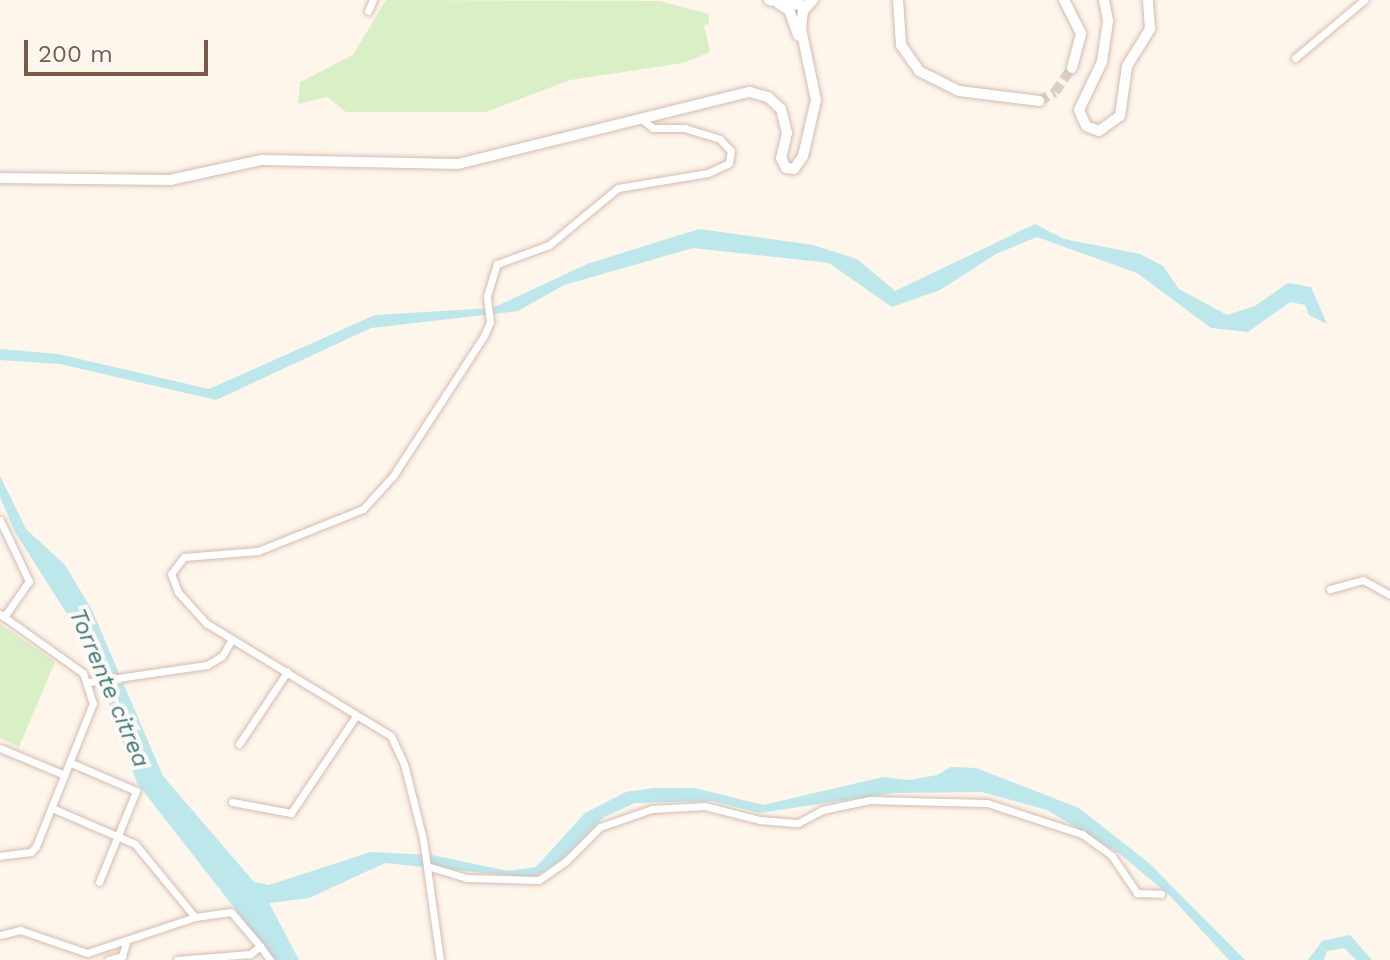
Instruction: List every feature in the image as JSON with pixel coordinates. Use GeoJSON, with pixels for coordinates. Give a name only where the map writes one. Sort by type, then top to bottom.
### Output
{"type":"FeatureCollection","features":[{"type":"Feature","properties":{"kind":"main road"},"geometry":{"type":"LineString","coordinates":[[898,0],[901,45],[919,71],[959,91],[1039,101]]}},
{"type":"Feature","properties":{"kind":"main road"},"geometry":{"type":"LineString","coordinates":[[1064,0],[1081,34],[1072,68]]}},
{"type":"Feature","properties":{"kind":"main road"},"geometry":{"type":"LineString","coordinates":[[1104,0],[1108,21],[1102,62],[1079,110],[1084,124],[1099,131],[1120,116],[1127,66],[1150,29],[1148,0]]}},
{"type":"Feature","properties":{"kind":"main road"},"geometry":{"type":"LineString","coordinates":[[0,178],[170,180],[262,160],[458,164],[750,92],[768,97],[781,109],[787,133],[781,158],[786,168],[794,169],[803,156],[816,100],[801,24],[808,2],[787,5],[803,43]]}},
{"type":"Feature","properties":{"kind":"street"},"geometry":{"type":"LineString","coordinates":[[368,11],[373,0]]}},
{"type":"Feature","properties":{"kind":"street"},"geometry":{"type":"LineString","coordinates":[[1295,58],[1364,0]]}},
{"type":"Feature","properties":{"kind":"street"},"geometry":{"type":"LineString","coordinates":[[440,960],[425,853],[397,746],[391,736],[231,641],[195,615],[178,592],[171,574],[176,564],[193,555],[258,551],[363,509],[393,476],[484,336],[497,264],[549,245],[611,191],[708,173],[729,163],[731,151],[720,139],[685,128],[653,128],[644,121]]}},
{"type":"Feature","properties":{"kind":"street"},"geometry":{"type":"LineString","coordinates":[[0,520],[29,581],[2,616],[74,665],[90,682],[91,713],[31,852],[0,856]]}},
{"type":"Feature","properties":{"kind":"street"},"geometry":{"type":"LineString","coordinates":[[1330,589],[1363,580],[1390,595]]}},
{"type":"Feature","properties":{"kind":"street"},"geometry":{"type":"LineString","coordinates":[[90,682],[207,665],[222,656],[231,641]]}},
{"type":"Feature","properties":{"kind":"street"},"geometry":{"type":"LineString","coordinates":[[239,744],[287,672]]}},
{"type":"Feature","properties":{"kind":"street"},"geometry":{"type":"LineString","coordinates":[[232,802],[291,813],[356,716]]}},
{"type":"Feature","properties":{"kind":"street"},"geometry":{"type":"LineString","coordinates":[[0,748],[65,775]]}},
{"type":"Feature","properties":{"kind":"street"},"geometry":{"type":"LineString","coordinates":[[71,763],[134,788],[99,882]]}},
{"type":"Feature","properties":{"kind":"street"},"geometry":{"type":"LineString","coordinates":[[427,866],[493,881],[539,880],[600,827],[652,809],[705,806],[760,820],[798,823],[822,810],[870,800],[987,803],[1082,834],[1112,856],[1137,893],[1161,894]]}},
{"type":"Feature","properties":{"kind":"street"},"geometry":{"type":"LineString","coordinates":[[52,808],[135,844],[195,917]]}},
{"type":"Feature","properties":{"kind":"street"},"geometry":{"type":"LineString","coordinates":[[0,935],[20,930],[87,953],[126,943],[195,917],[231,912],[270,960]]}},
{"type":"Feature","properties":{"kind":"street"},"geometry":{"type":"LineString","coordinates":[[108,960],[125,953],[126,943]]}},
{"type":"Feature","properties":{"kind":"street"},"geometry":{"type":"LineString","coordinates":[[177,960],[250,954],[260,946]]}},
{"type":"Feature","properties":{"kind":"green space"},"geometry":{"type":"Polygon","coordinates":[[[386,0],[660,1],[709,14],[709,24],[704,25],[710,52],[683,63],[570,80],[486,112],[346,112],[327,97],[298,104],[300,82],[353,55],[386,0]]]}},
{"type":"Feature","properties":{"kind":"green space"},"geometry":{"type":"Polygon","coordinates":[[[0,624],[55,662],[19,747],[0,738],[0,624]]]}},
{"type":"Feature","properties":{"kind":"water"},"geometry":{"type":"Polygon","coordinates":[[[1035,224],[1064,239],[1140,254],[1163,266],[1179,289],[1227,315],[1255,306],[1288,283],[1311,287],[1327,324],[1309,315],[1305,305],[1290,302],[1248,332],[1211,328],[1137,273],[1037,237],[996,254],[940,290],[892,307],[829,263],[693,248],[564,285],[518,311],[371,328],[216,400],[60,364],[0,360],[0,349],[58,354],[209,389],[375,315],[493,308],[587,264],[699,229],[813,245],[857,259],[895,291],[1035,224]]]}},
{"type":"Feature","properties":{"kind":"water","name":"Torrente citrea"},"geometry":{"type":"Polygon","coordinates":[[[0,476],[26,529],[65,565],[92,610],[163,776],[254,882],[269,885],[371,852],[432,855],[508,871],[536,867],[585,813],[626,792],[653,788],[695,788],[763,805],[883,777],[910,780],[937,775],[951,767],[976,768],[1079,808],[1149,863],[1245,960],[1229,960],[1170,896],[1120,854],[1047,810],[982,792],[894,793],[759,813],[713,801],[635,803],[604,817],[562,859],[534,878],[385,863],[309,898],[269,903],[299,960],[275,960],[137,783],[98,673],[79,633],[15,532],[0,497],[0,476]]]}},
{"type":"Feature","properties":{"kind":"water"},"geometry":{"type":"Polygon","coordinates":[[[1350,935],[1372,960],[1356,960],[1344,948],[1327,951],[1324,960],[1308,960],[1322,941],[1350,935]]]}},
{"type":"Feature","properties":{"kind":"tunnel"},"geometry":{"type":"LineString","coordinates":[[1039,101],[1055,92],[1072,68]]}}]}
